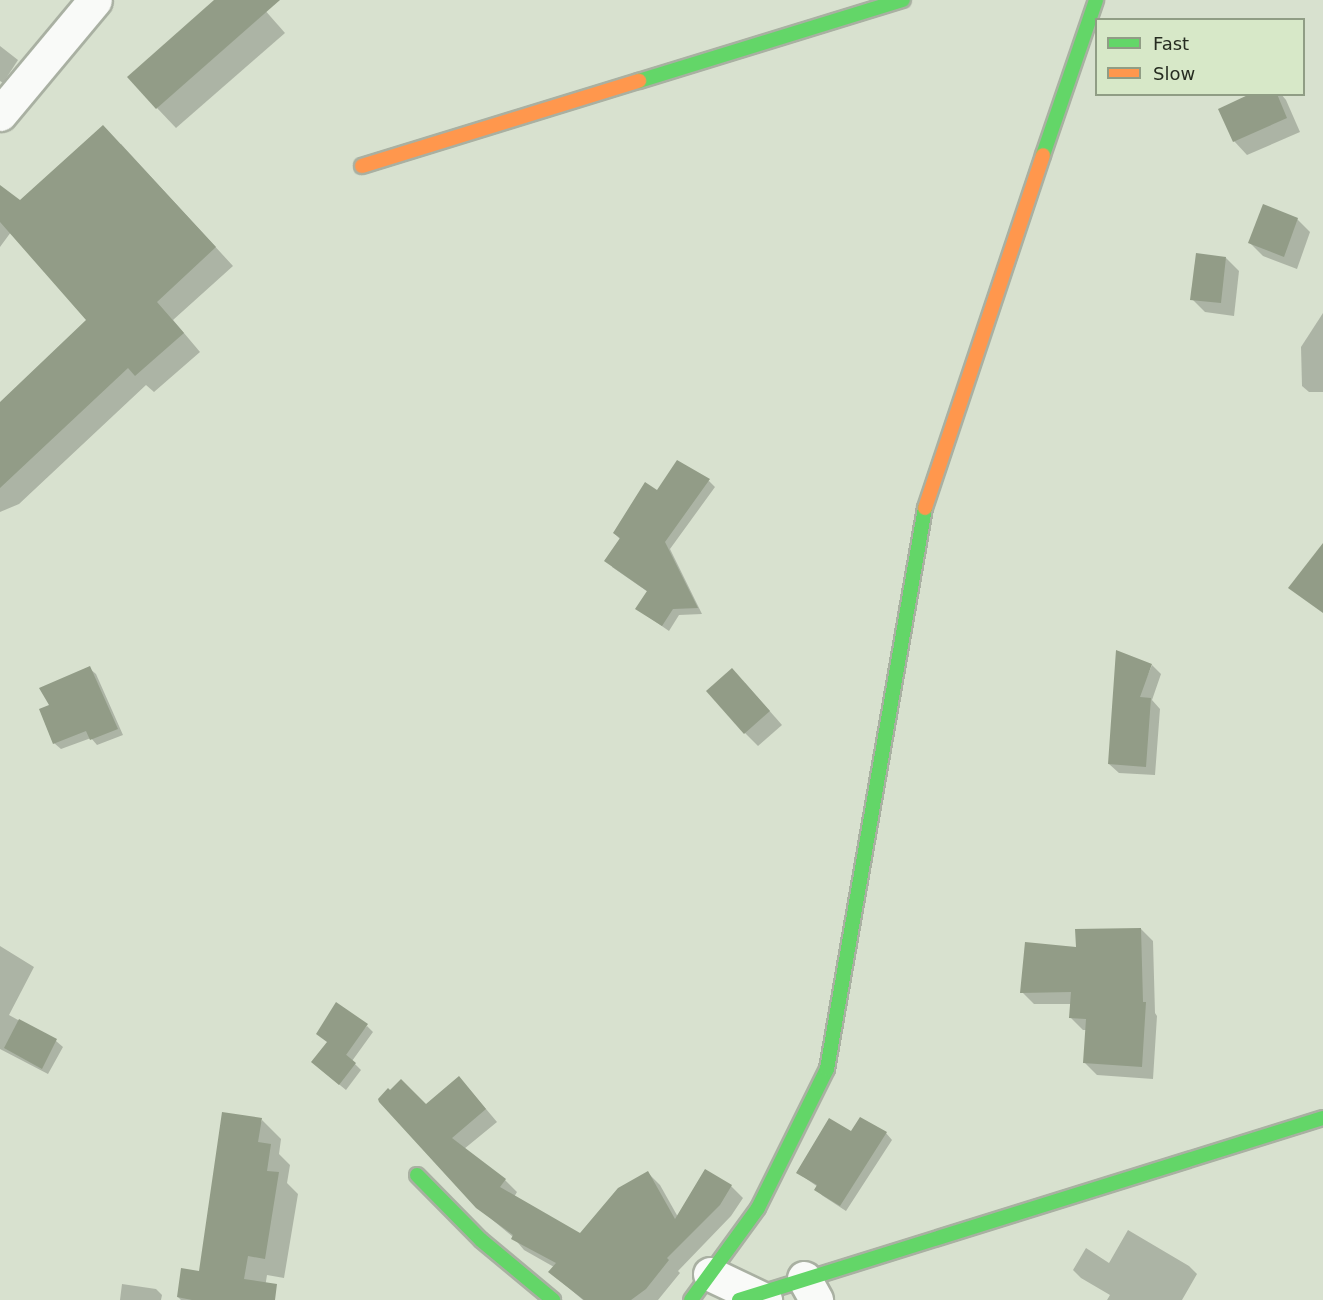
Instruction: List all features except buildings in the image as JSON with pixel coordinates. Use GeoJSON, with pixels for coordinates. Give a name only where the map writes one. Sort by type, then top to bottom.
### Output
{"type":"FeatureCollection","features":[{"type":"Feature","properties":{"kind":"street"},"geometry":{"type":"LineString","coordinates":[[0,114],[94,0]]}},
{"type":"Feature","properties":{"kind":"street"},"geometry":{"type":"LineString","coordinates":[[362,166],[903,0]]}},
{"type":"Feature","properties":{"kind":"street"},"geometry":{"type":"LineString","coordinates":[[691,1300],[758,1208],[827,1069],[926,502],[1096,0]]}},
{"type":"Feature","properties":{"kind":"street"},"geometry":{"type":"LineString","coordinates":[[710,1274],[752,1298],[810,1289],[1323,1118]]}},
{"type":"Feature","properties":{"kind":"street"},"geometry":{"type":"LineString","coordinates":[[417,1175],[481,1240],[553,1300]]}},
{"type":"Feature","properties":{"kind":"traffic: fast"},"geometry":{"type":"LineString","coordinates":[[639,81],[903,0]]}},
{"type":"Feature","properties":{"kind":"traffic: fast"},"geometry":{"type":"LineString","coordinates":[[1043,155],[1096,0]]}},
{"type":"Feature","properties":{"kind":"traffic: fast"},"geometry":{"type":"LineString","coordinates":[[691,1300],[758,1208],[827,1069],[925,508]]}},
{"type":"Feature","properties":{"kind":"traffic: fast"},"geometry":{"type":"LineString","coordinates":[[739,1300],[1323,1118]]}},
{"type":"Feature","properties":{"kind":"traffic: fast"},"geometry":{"type":"LineString","coordinates":[[417,1175],[481,1240],[553,1300]]}},
{"type":"Feature","properties":{"kind":"traffic: slow"},"geometry":{"type":"LineString","coordinates":[[362,166],[639,81]]}},
{"type":"Feature","properties":{"kind":"traffic: slow"},"geometry":{"type":"LineString","coordinates":[[925,508],[1043,155]]}}]}
